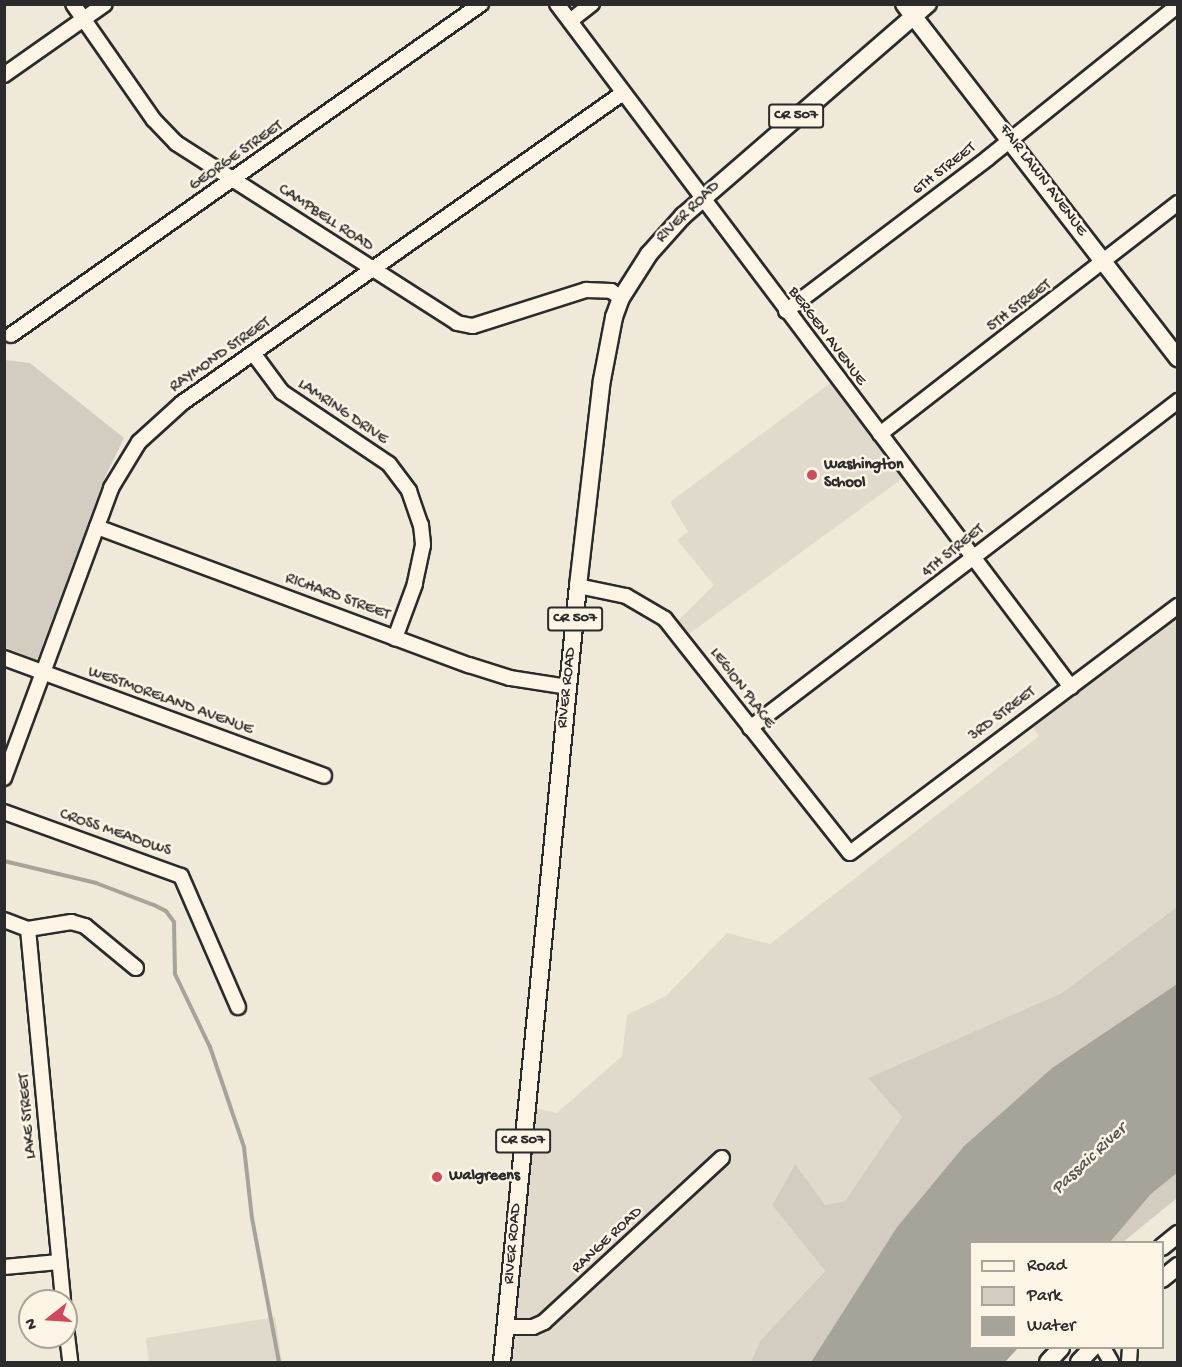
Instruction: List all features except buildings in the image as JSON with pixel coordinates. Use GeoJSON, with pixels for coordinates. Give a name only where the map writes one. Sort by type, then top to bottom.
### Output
{"type":"FeatureCollection","features":[{"type":"Feature","properties":{"kind":"main road","name":"RIVER ROAD"},"geometry":{"type":"LineString","coordinates":[[502,1362],[578,586],[605,358],[621,297],[648,254],[701,199],[909,10],[928,4]]}},
{"type":"Feature","properties":{"kind":"main road","name":"FAIR LAWN AVENUE"},"geometry":{"type":"LineString","coordinates":[[909,10],[1178,359]]}},
{"type":"Feature","properties":{"kind":"main road"},"geometry":{"type":"LineString","coordinates":[[1164,1245],[1178,1234]]}},
{"type":"Feature","properties":{"kind":"main road"},"geometry":{"type":"LineString","coordinates":[[1164,1277],[1178,1266]]}},
{"type":"Feature","properties":{"kind":"main road"},"geometry":{"type":"LineString","coordinates":[[1048,1362],[1059,1349]]}},
{"type":"Feature","properties":{"kind":"main road"},"geometry":{"type":"LineString","coordinates":[[1079,1362],[1090,1349]]}},
{"type":"Feature","properties":{"kind":"street","name":"CAMPBELL ROAD"},"geometry":{"type":"LineString","coordinates":[[73,4],[164,132],[233,179],[465,326],[586,290],[611,291],[621,297]]}},
{"type":"Feature","properties":{"kind":"street"},"geometry":{"type":"LineString","coordinates":[[4,75],[105,4]]}},
{"type":"Feature","properties":{"kind":"street","name":"GEORGE STREET"},"geometry":{"type":"LineString","coordinates":[[11,335],[482,4]]}},
{"type":"Feature","properties":{"kind":"street","name":"BERGEN AVENUE"},"geometry":{"type":"LineString","coordinates":[[557,4],[701,199],[1071,687]]}},
{"type":"Feature","properties":{"kind":"street"},"geometry":{"type":"LineString","coordinates":[[570,21],[592,4]]}},
{"type":"Feature","properties":{"kind":"street","name":"6TH STREET"},"geometry":{"type":"LineString","coordinates":[[786,311],[1010,139],[1178,5]]}},
{"type":"Feature","properties":{"kind":"street","name":"RAYMOND STREET"},"geometry":{"type":"LineString","coordinates":[[4,778],[119,472],[139,442],[175,409],[623,93]]}},
{"type":"Feature","properties":{"kind":"street","name":"5TH STREET"},"geometry":{"type":"LineString","coordinates":[[880,434],[1178,203]]}},
{"type":"Feature","properties":{"kind":"street","name":"LAMRING DRIVE"},"geometry":{"type":"LineString","coordinates":[[253,354],[282,392],[389,464],[409,491],[421,525],[423,545],[415,584],[395,638]]}},
{"type":"Feature","properties":{"kind":"street","name":"4TH STREET"},"geometry":{"type":"LineString","coordinates":[[750,728],[1178,401]]}},
{"type":"Feature","properties":{"kind":"street","name":"RICHARD STREET"},"geometry":{"type":"LineString","coordinates":[[97,527],[489,672],[568,687]]}},
{"type":"Feature","properties":{"kind":"street","name":"LEGION PLACE"},"geometry":{"type":"LineString","coordinates":[[578,586],[626,596],[656,612],[850,854]]}},
{"type":"Feature","properties":{"kind":"street","name":"3RD STREET"},"geometry":{"type":"LineString","coordinates":[[850,854],[1178,606]]}},
{"type":"Feature","properties":{"kind":"street","name":"WESTMORELAND AVENUE"},"geometry":{"type":"LineString","coordinates":[[4,658],[324,776]]}},
{"type":"Feature","properties":{"kind":"street","name":"CROSS MEADOWS"},"geometry":{"type":"LineString","coordinates":[[4,812],[181,876],[238,1007]]}},
{"type":"Feature","properties":{"kind":"street"},"geometry":{"type":"LineString","coordinates":[[4,920],[28,929],[71,922],[85,926],[136,968]]}},
{"type":"Feature","properties":{"kind":"street","name":"LAKE STREET"},"geometry":{"type":"LineString","coordinates":[[28,929],[62,1289]]}},
{"type":"Feature","properties":{"kind":"street","name":"RANGE ROAD"},"geometry":{"type":"LineString","coordinates":[[506,1327],[533,1327],[543,1322],[722,1158]]}},
{"type":"Feature","properties":{"kind":"street"},"geometry":{"type":"LineString","coordinates":[[4,1268],[59,1262]]}},
{"type":"Feature","properties":{"kind":"shaded area"},"geometry":{"type":"Polygon","coordinates":[[[837,378],[910,473],[682,639],[672,627],[714,585],[677,540],[688,532],[670,502],[837,378]]]}},
{"type":"Feature","properties":{"kind":"shaded area"},"geometry":{"type":"Polygon","coordinates":[[[1177,606],[1177,907],[1062,993],[868,1078],[902,1117],[845,1201],[825,1205],[794,1165],[772,1205],[825,1271],[760,1341],[751,1362],[502,1362],[526,1106],[557,1113],[622,1056],[627,1015],[666,996],[727,933],[770,944],[1039,736],[1026,717],[1177,606]]]}},
{"type":"Feature","properties":{"kind":"shaded area"},"geometry":{"type":"Polygon","coordinates":[[[275,1317],[282,1362],[149,1362],[146,1338],[275,1317]]]}},
{"type":"Feature","properties":{"kind":"green space"},"geometry":{"type":"Polygon","coordinates":[[[5,360],[30,363],[124,438],[105,477],[37,660],[5,647],[5,360]]]}},
{"type":"Feature","properties":{"kind":"green space"},"geometry":{"type":"Polygon","coordinates":[[[1177,907],[1177,984],[1052,1068],[964,1146],[897,1227],[811,1362],[751,1362],[760,1341],[825,1271],[772,1205],[795,1164],[825,1205],[845,1201],[902,1117],[868,1078],[1062,993],[1177,907]]]}},
{"type":"Feature","properties":{"kind":"green space"},"geometry":{"type":"Polygon","coordinates":[[[1177,1173],[1177,1198],[1124,1241],[1111,1241],[1151,1194],[1177,1173]]]}},
{"type":"Feature","properties":{"kind":"water","name":"Passaic River"},"geometry":{"type":"Polygon","coordinates":[[[1177,984],[1177,1173],[1151,1194],[1111,1241],[969,1241],[969,1349],[1017,1349],[1005,1362],[811,1362],[897,1227],[964,1146],[1052,1068],[1177,984]]]}},
{"type":"Feature","properties":{"kind":"waterway"},"geometry":{"type":"LineString","coordinates":[[4,861],[96,883],[154,905],[166,911],[174,922],[175,974],[210,1047],[244,1147],[252,1218],[279,1362]]}},
{"type":"Feature","properties":{"kind":"place","name":"Washington School"},"geometry":{"type":"Point","coordinates":[812,475]}},
{"type":"Feature","properties":{"kind":"place","name":"Walgreens"},"geometry":{"type":"Point","coordinates":[437,1177]}}]}
